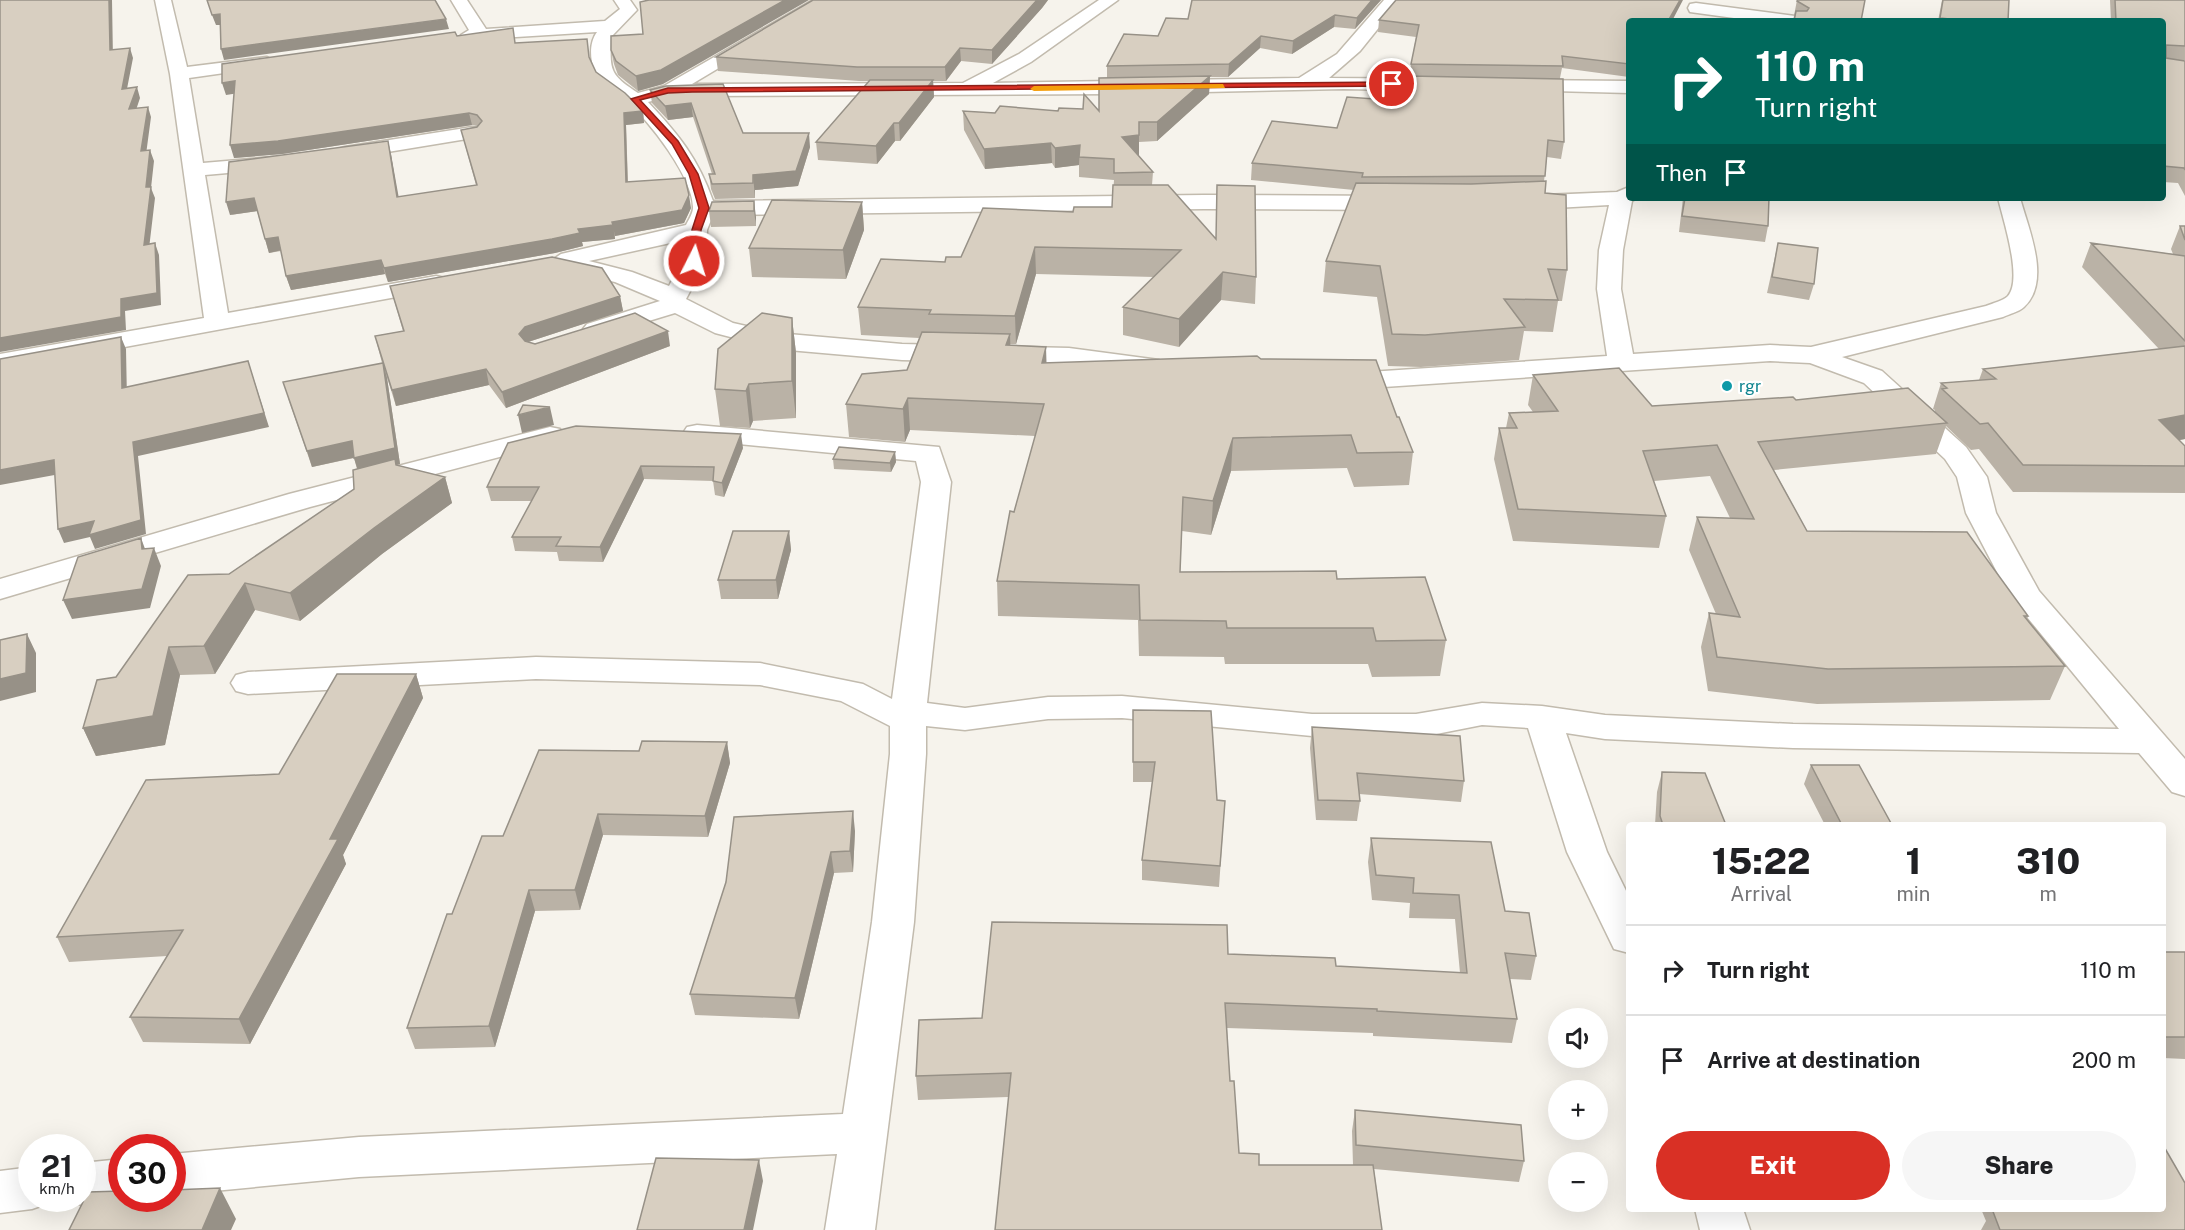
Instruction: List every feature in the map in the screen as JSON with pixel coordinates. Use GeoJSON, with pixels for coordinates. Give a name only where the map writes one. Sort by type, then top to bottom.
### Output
{"type":"FeatureCollection","features":[{"type":"Feature","properties":{"kind":"street"},"geometry":{"type":"LineString","coordinates":[[163,0],[180,74],[216,323]]}},
{"type":"Feature","properties":{"kind":"street"},"geometry":{"type":"LineString","coordinates":[[459,0],[480,33]]}},
{"type":"Feature","properties":{"kind":"street"},"geometry":{"type":"LineString","coordinates":[[668,91],[825,0]]}},
{"type":"Feature","properties":{"kind":"street"},"geometry":{"type":"LineString","coordinates":[[952,89],[981,82],[994,76],[1110,0]]}},
{"type":"Feature","properties":{"kind":"street"},"geometry":{"type":"LineString","coordinates":[[1301,84],[1324,75],[1356,47],[1393,0]]}},
{"type":"Feature","properties":{"kind":"street"},"geometry":{"type":"LineString","coordinates":[[1685,18],[1697,4],[1778,18]]}},
{"type":"Feature","properties":{"kind":"street"},"geometry":{"type":"LineString","coordinates":[[578,336],[676,301],[694,261],[696,230],[704,208],[693,174],[675,143],[635,99],[610,83],[601,70],[602,37],[610,26],[626,5],[648,7]]}},
{"type":"Feature","properties":{"kind":"street"},"geometry":{"type":"LineString","coordinates":[[458,37],[480,33],[610,26]]}},
{"type":"Feature","properties":{"kind":"street"},"geometry":{"type":"LineString","coordinates":[[180,74],[285,60]]}},
{"type":"Feature","properties":{"kind":"street"},"geometry":{"type":"LineString","coordinates":[[1324,75],[1344,83]]}},
{"type":"Feature","properties":{"kind":"street"},"geometry":{"type":"LineString","coordinates":[[635,99],[668,91],[1344,83],[1472,85]]}},
{"type":"Feature","properties":{"kind":"street"},"geometry":{"type":"LineString","coordinates":[[1503,86],[1626,87]]}},
{"type":"Feature","properties":{"kind":"street"},"geometry":{"type":"LineString","coordinates":[[324,156],[472,133]]}},
{"type":"Feature","properties":{"kind":"street"},"geometry":{"type":"LineString","coordinates":[[194,170],[293,160]]}},
{"type":"Feature","properties":{"kind":"street"},"geometry":{"type":"LineString","coordinates":[[1615,229],[1578,216],[1511,203],[1626,196],[1615,229],[1609,289],[1621,362]]}},
{"type":"Feature","properties":{"kind":"street"},"geometry":{"type":"LineString","coordinates":[[1315,381],[1350,383],[1770,353],[1811,355],[1875,342],[1908,331],[1994,312],[2015,303],[2023,291],[2025,265],[2010,201]]}},
{"type":"Feature","properties":{"kind":"street"},"geometry":{"type":"LineString","coordinates":[[704,208],[1204,202],[1413,204]]}},
{"type":"Feature","properties":{"kind":"street"},"geometry":{"type":"LineString","coordinates":[[696,230],[544,264],[608,272],[676,301],[724,328],[777,341],[902,352],[1069,356],[1173,369]]}},
{"type":"Feature","properties":{"kind":"street"},"geometry":{"type":"LineString","coordinates":[[0,362],[462,279]]}},
{"type":"Feature","properties":{"kind":"street"},"geometry":{"type":"LineString","coordinates":[[1874,376],[1875,342]]}},
{"type":"Feature","properties":{"kind":"street"},"geometry":{"type":"LineString","coordinates":[[1811,355],[1874,376],[1956,453],[1972,477],[1981,513],[2025,595],[2185,783]]}},
{"type":"Feature","properties":{"kind":"street"},"geometry":{"type":"LineString","coordinates":[[0,589],[300,500],[579,429]]}},
{"type":"Feature","properties":{"kind":"street"},"geometry":{"type":"LineString","coordinates":[[675,432],[929,453],[936,482],[908,729],[892,922],[850,1230]]}},
{"type":"Feature","properties":{"kind":"street"},"geometry":{"type":"LineString","coordinates":[[248,683],[536,668],[760,674],[851,692],[908,729],[1048,708],[1122,707],[1312,725],[1416,726],[1482,714],[1542,717],[1605,727],[1793,736],[2150,741]]}},
{"type":"Feature","properties":{"kind":"street"},"geometry":{"type":"LineString","coordinates":[[1542,717],[1587,852],[1626,932]]}},
{"type":"Feature","properties":{"kind":"street"},"geometry":{"type":"LineString","coordinates":[[186,1174],[359,1157],[864,1133]]}},
{"type":"Feature","properties":{"kind":"street"},"geometry":{"type":"LineString","coordinates":[[0,1192],[18,1190]]}},
{"type":"Feature","properties":{"kind":"street"},"geometry":{"type":"LineString","coordinates":[[1720,1212],[1725,1230]]}},
{"type":"Feature","properties":{"kind":"building"},"geometry":{"type":"Polygon","coordinates":[[[0,0],[109,0],[110,50],[130,48],[122,89],[137,87],[129,109],[148,107],[141,151],[150,150],[146,187],[151,187],[144,245],[155,243],[157,293],[121,299],[121,317],[0,338],[0,0]]]}},
{"type":"Feature","properties":{"kind":"building"},"geometry":{"type":"Polygon","coordinates":[[[207,0],[435,0],[446,19],[221,49],[220,14],[212,15],[207,0]]]}},
{"type":"Feature","properties":{"kind":"building"},"geometry":{"type":"Polygon","coordinates":[[[649,0],[785,0],[661,70],[636,76],[616,61],[611,50],[611,36],[643,34],[640,2],[649,0]]]}},
{"type":"Feature","properties":{"kind":"building"},"geometry":{"type":"Polygon","coordinates":[[[813,0],[1037,0],[992,50],[960,48],[945,67],[857,67],[716,57],[813,0]]]}},
{"type":"Feature","properties":{"kind":"building"},"geometry":{"type":"Polygon","coordinates":[[[1192,0],[1372,0],[1357,18],[1335,15],[1293,41],[1261,36],[1229,64],[1107,66],[1124,34],[1158,36],[1166,18],[1188,19],[1192,0]]]}},
{"type":"Feature","properties":{"kind":"building"},"geometry":{"type":"Polygon","coordinates":[[[1396,0],[1680,0],[1670,18],[1626,18],[1626,64],[1562,56],[1563,66],[1411,64],[1419,25],[1379,20],[1396,0]]]}},
{"type":"Feature","properties":{"kind":"building"},"geometry":{"type":"Polygon","coordinates":[[[1865,0],[1862,18],[1795,18],[1796,11],[1807,11],[1809,8],[1797,1],[1865,0]]]}},
{"type":"Feature","properties":{"kind":"building"},"geometry":{"type":"Polygon","coordinates":[[[1943,0],[2009,0],[2008,18],[1940,18],[1943,0]]]}},
{"type":"Feature","properties":{"kind":"building"},"geometry":{"type":"Polygon","coordinates":[[[2115,0],[2185,0],[2185,46],[2166,45],[2166,18],[2116,18],[2115,0]]]}},
{"type":"Feature","properties":{"kind":"building"},"geometry":{"type":"Polygon","coordinates":[[[513,28],[515,43],[587,39],[589,57],[596,72],[625,93],[643,111],[624,113],[626,182],[685,178],[689,195],[682,210],[612,222],[613,225],[578,229],[580,233],[552,239],[384,268],[381,260],[286,276],[278,237],[265,239],[254,198],[226,202],[229,162],[388,141],[397,197],[477,185],[461,130],[477,127],[482,121],[477,115],[469,113],[278,141],[230,145],[235,81],[222,83],[222,64],[455,32],[457,36],[513,28]]]}},
{"type":"Feature","properties":{"kind":"building"},"geometry":{"type":"Polygon","coordinates":[[[2166,58],[2185,61],[2185,170],[2166,166],[2166,58]]]}},
{"type":"Feature","properties":{"kind":"building"},"geometry":{"type":"Polygon","coordinates":[[[1210,76],[1157,122],[1139,122],[1139,135],[1122,137],[1153,172],[1114,173],[1114,159],[1079,157],[1080,145],[1055,148],[1051,143],[984,149],[963,111],[995,113],[1000,106],[1058,111],[1059,108],[1083,109],[1084,94],[1099,111],[1099,78],[1210,76]]]}},
{"type":"Feature","properties":{"kind":"building"},"geometry":{"type":"Polygon","coordinates":[[[1408,76],[1563,79],[1564,142],[1548,140],[1545,176],[1362,177],[1363,173],[1252,163],[1272,121],[1337,128],[1347,97],[1403,101],[1408,76]]]}},
{"type":"Feature","properties":{"kind":"building"},"geometry":{"type":"Polygon","coordinates":[[[870,80],[933,80],[899,123],[894,123],[876,146],[816,142],[870,80]]]}},
{"type":"Feature","properties":{"kind":"building"},"geometry":{"type":"Polygon","coordinates":[[[723,84],[743,133],[809,133],[796,171],[753,175],[753,183],[712,184],[709,174],[715,174],[691,103],[665,106],[650,90],[666,86],[723,84]]]}},
{"type":"Feature","properties":{"kind":"building"},"geometry":{"type":"Polygon","coordinates":[[[1546,181],[1545,193],[1566,195],[1567,270],[1548,269],[1558,300],[1504,299],[1525,327],[1425,335],[1392,334],[1380,266],[1326,261],[1356,183],[1471,184],[1546,181]]]}},
{"type":"Feature","properties":{"kind":"building"},"geometry":{"type":"Polygon","coordinates":[[[1113,185],[1168,185],[1216,239],[1217,185],[1255,186],[1256,277],[1223,272],[1179,319],[1123,307],[1181,250],[1035,247],[1015,316],[929,314],[931,310],[858,307],[881,259],[945,262],[946,257],[961,257],[983,208],[1073,212],[1074,207],[1112,207],[1113,185]]]}},
{"type":"Feature","properties":{"kind":"building"},"geometry":{"type":"Polygon","coordinates":[[[772,200],[862,202],[843,250],[749,248],[772,200]]]}},
{"type":"Feature","properties":{"kind":"building"},"geometry":{"type":"Polygon","coordinates":[[[754,201],[754,211],[709,211],[712,202],[754,201]]]}},
{"type":"Feature","properties":{"kind":"building"},"geometry":{"type":"Polygon","coordinates":[[[1684,201],[1769,201],[1768,226],[1682,216],[1684,201]]]}},
{"type":"Feature","properties":{"kind":"building"},"geometry":{"type":"Polygon","coordinates":[[[2180,226],[2185,226],[2185,240],[2180,226]]]}},
{"type":"Feature","properties":{"kind":"building"},"geometry":{"type":"Polygon","coordinates":[[[1778,243],[1818,248],[1814,284],[1772,277],[1778,243]]]}},
{"type":"Feature","properties":{"kind":"building"},"geometry":{"type":"Polygon","coordinates":[[[2091,243],[2185,256],[2185,341],[2091,243]]]}},
{"type":"Feature","properties":{"kind":"building"},"geometry":{"type":"Polygon","coordinates":[[[552,257],[602,268],[620,296],[525,327],[519,334],[525,341],[535,344],[635,313],[668,331],[502,392],[486,369],[392,390],[375,336],[404,331],[390,286],[552,257]]]}},
{"type":"Feature","properties":{"kind":"building"},"geometry":{"type":"Polygon","coordinates":[[[762,313],[792,318],[792,381],[749,384],[746,391],[715,389],[718,349],[762,313]]]}},
{"type":"Feature","properties":{"kind":"building"},"geometry":{"type":"Polygon","coordinates":[[[922,332],[1010,334],[1006,345],[1046,347],[1042,363],[1257,356],[1261,359],[1376,360],[1413,452],[1357,453],[1351,435],[1233,438],[1213,501],[1183,497],[1180,572],[1336,571],[1337,579],[1425,577],[1446,640],[1376,641],[1373,628],[1227,628],[1226,621],[1140,620],[1139,585],[997,581],[1010,511],[1014,512],[1044,404],[908,398],[903,409],[846,404],[862,374],[907,370],[922,332]]]}},
{"type":"Feature","properties":{"kind":"building"},"geometry":{"type":"Polygon","coordinates":[[[121,337],[122,388],[248,361],[264,413],[133,442],[141,520],[89,535],[94,521],[58,529],[54,460],[0,470],[0,359],[121,337]]]}},
{"type":"Feature","properties":{"kind":"building"},"geometry":{"type":"Polygon","coordinates":[[[2185,346],[2185,415],[2159,420],[2185,446],[2185,466],[2023,465],[1988,423],[1980,424],[1942,389],[1947,388],[1941,383],[1996,379],[1983,369],[2185,346]]]}},
{"type":"Feature","properties":{"kind":"building"},"geometry":{"type":"Polygon","coordinates":[[[383,363],[395,448],[354,458],[352,441],[307,451],[283,382],[383,363]]]}},
{"type":"Feature","properties":{"kind":"building"},"geometry":{"type":"Polygon","coordinates":[[[1619,368],[1652,406],[1793,397],[1796,400],[1908,388],[1947,423],[1758,442],[1807,531],[1967,532],[2028,616],[2024,616],[2065,666],[1828,669],[1717,657],[1709,613],[1740,617],[1697,517],[1754,519],[1717,445],[1643,451],[1666,516],[1518,509],[1499,428],[1517,428],[1509,413],[1558,411],[1533,375],[1619,368]]]}},
{"type":"Feature","properties":{"kind":"building"},"geometry":{"type":"Polygon","coordinates":[[[523,405],[550,407],[518,415],[523,405]]]}},
{"type":"Feature","properties":{"kind":"building"},"geometry":{"type":"Polygon","coordinates":[[[576,426],[741,434],[722,483],[713,481],[714,467],[641,466],[600,547],[556,546],[561,537],[512,537],[539,487],[487,487],[508,443],[576,426]]]}},
{"type":"Feature","properties":{"kind":"building"},"geometry":{"type":"Polygon","coordinates":[[[839,447],[895,452],[890,463],[833,459],[839,447]]]}},
{"type":"Feature","properties":{"kind":"building"},"geometry":{"type":"Polygon","coordinates":[[[395,459],[396,465],[445,477],[290,593],[245,583],[204,646],[169,647],[153,716],[83,728],[97,680],[116,677],[188,575],[229,574],[354,489],[353,470],[395,459]]]}},
{"type":"Feature","properties":{"kind":"building"},"geometry":{"type":"Polygon","coordinates":[[[733,531],[789,531],[776,580],[718,580],[733,531]]]}},
{"type":"Feature","properties":{"kind":"building"},"geometry":{"type":"Polygon","coordinates":[[[141,538],[142,549],[154,548],[142,589],[63,600],[78,557],[141,538]]]}},
{"type":"Feature","properties":{"kind":"building"},"geometry":{"type":"Polygon","coordinates":[[[27,634],[26,673],[0,679],[0,640],[27,634]]]}},
{"type":"Feature","properties":{"kind":"building"},"geometry":{"type":"Polygon","coordinates":[[[337,674],[416,674],[330,839],[338,839],[239,1019],[130,1017],[183,930],[57,937],[146,780],[279,774],[337,674]]]}},
{"type":"Feature","properties":{"kind":"building"},"geometry":{"type":"Polygon","coordinates":[[[1133,710],[1211,711],[1217,800],[1225,801],[1220,866],[1142,860],[1155,762],[1133,762],[1133,710]]]}},
{"type":"Feature","properties":{"kind":"building"},"geometry":{"type":"Polygon","coordinates":[[[1312,727],[1460,736],[1464,781],[1357,773],[1360,801],[1318,800],[1312,727]]]}},
{"type":"Feature","properties":{"kind":"building"},"geometry":{"type":"Polygon","coordinates":[[[642,741],[727,742],[705,816],[598,814],[575,890],[529,890],[489,1026],[407,1028],[447,914],[452,914],[482,836],[503,836],[539,750],[639,751],[642,741]]]}},
{"type":"Feature","properties":{"kind":"building"},"geometry":{"type":"Polygon","coordinates":[[[1811,765],[1859,765],[1890,822],[1840,822],[1811,765]]]}},
{"type":"Feature","properties":{"kind":"building"},"geometry":{"type":"Polygon","coordinates":[[[1662,772],[1705,773],[1725,822],[1662,822],[1660,816],[1662,772]]]}},
{"type":"Feature","properties":{"kind":"building"},"geometry":{"type":"Polygon","coordinates":[[[853,811],[850,851],[831,852],[795,998],[690,994],[726,882],[734,817],[853,811]]]}},
{"type":"Feature","properties":{"kind":"building"},"geometry":{"type":"Polygon","coordinates":[[[1371,838],[1491,842],[1505,911],[1529,913],[1536,956],[1505,953],[1517,1019],[1377,1011],[1377,1009],[1225,1003],[1230,1081],[1234,1081],[1239,1153],[1259,1154],[1259,1165],[1373,1165],[1382,1230],[995,1230],[1011,1073],[916,1076],[919,1020],[982,1018],[992,922],[1227,925],[1228,954],[1335,958],[1336,966],[1467,973],[1459,895],[1413,893],[1414,878],[1376,875],[1371,838]]]}},
{"type":"Feature","properties":{"kind":"building"},"geometry":{"type":"Polygon","coordinates":[[[2166,952],[2185,952],[2185,1037],[2166,1037],[2166,952]]]}},
{"type":"Feature","properties":{"kind":"building"},"geometry":{"type":"Polygon","coordinates":[[[1355,1110],[1521,1125],[1524,1161],[1356,1145],[1355,1110]]]}},
{"type":"Feature","properties":{"kind":"building"},"geometry":{"type":"Polygon","coordinates":[[[2166,1150],[2185,1183],[2185,1230],[2000,1230],[1993,1212],[2166,1212],[2166,1150]]]}},
{"type":"Feature","properties":{"kind":"building"},"geometry":{"type":"Polygon","coordinates":[[[656,1158],[759,1160],[744,1230],[637,1230],[656,1158]]]}},
{"type":"Feature","properties":{"kind":"building"},"geometry":{"type":"Polygon","coordinates":[[[220,1188],[202,1230],[69,1230],[78,1212],[96,1212],[96,1192],[108,1191],[108,1212],[186,1212],[186,1189],[220,1188]]]}},
{"type":"Feature","properties":{"kind":"slow traffic"},"geometry":{"type":"LineString","coordinates":[[1034,89],[1223,86]]}},
{"type":"Feature","properties":{"kind":"place","name":"rgr"},"geometry":{"type":"Point","coordinates":[1727,386]}},
{"type":"Feature","properties":{"kind":"route"},"geometry":{"type":"LineString","coordinates":[[694,261],[696,230],[704,208],[693,174],[675,143],[635,99],[668,91],[692,90],[1392,84]]}}]}
